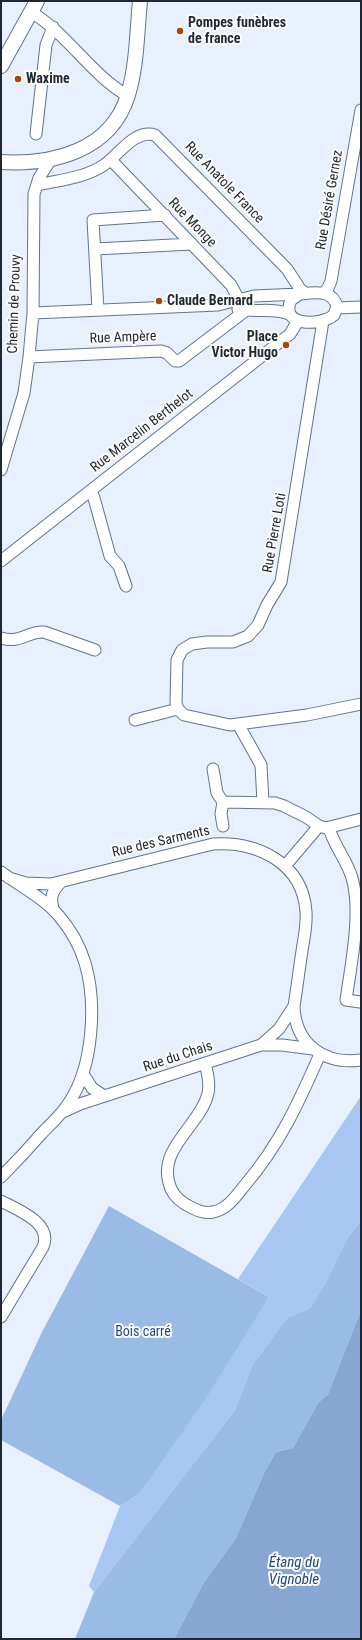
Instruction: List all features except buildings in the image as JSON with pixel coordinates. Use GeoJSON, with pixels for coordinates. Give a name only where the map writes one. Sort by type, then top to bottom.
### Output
{"type":"FeatureCollection","features":[{"type":"Feature","properties":{"kind":"main road"},"geometry":{"type":"LineString","coordinates":[[1,162],[26,162],[51,159],[77,151],[97,141],[107,132],[116,121],[128,96],[134,64],[140,1]]}},
{"type":"Feature","properties":{"kind":"main road"},"geometry":{"type":"LineString","coordinates":[[1,66],[34,7]]}},
{"type":"Feature","properties":{"kind":"street"},"geometry":{"type":"LineString","coordinates":[[34,7],[107,83],[128,96]]}},
{"type":"Feature","properties":{"kind":"street"},"geometry":{"type":"LineString","coordinates":[[36,134],[46,45],[53,27]]}},
{"type":"Feature","properties":{"kind":"street","name":"Rue Désiré Gernez"},"geometry":{"type":"LineString","coordinates":[[324,293],[332,281],[361,110]]}},
{"type":"Feature","properties":{"kind":"street","name":"Rue Anatole France"},"geometry":{"type":"LineString","coordinates":[[111,160],[130,142],[139,136],[148,134],[158,137],[288,269],[302,294]]}},
{"type":"Feature","properties":{"kind":"street","name":"Chemin de Prouvy"},"geometry":{"type":"LineString","coordinates":[[1,470],[24,392],[29,357],[32,313],[33,205],[36,185],[51,159]]}},
{"type":"Feature","properties":{"kind":"street"},"geometry":{"type":"LineString","coordinates":[[36,185],[81,175],[99,168],[111,160]]}},
{"type":"Feature","properties":{"kind":"street","name":"Rue Monge"},"geometry":{"type":"LineString","coordinates":[[111,160],[231,285],[245,311]]}},
{"type":"Feature","properties":{"kind":"street"},"geometry":{"type":"LineString","coordinates":[[98,310],[93,220],[165,216]]}},
{"type":"Feature","properties":{"kind":"street"},"geometry":{"type":"LineString","coordinates":[[95,249],[192,244]]}},
{"type":"Feature","properties":{"kind":"street"},"geometry":{"type":"LineString","coordinates":[[32,313],[218,305],[254,296],[324,293],[334,298],[337,308],[332,317],[323,321],[312,322],[276,310],[245,311],[218,305]]}},
{"type":"Feature","properties":{"kind":"street"},"geometry":{"type":"LineString","coordinates":[[294,317],[289,305],[291,300],[302,294]]}},
{"type":"Feature","properties":{"kind":"street"},"geometry":{"type":"LineString","coordinates":[[337,308],[361,307]]}},
{"type":"Feature","properties":{"kind":"street","name":"Rue Ampère"},"geometry":{"type":"LineString","coordinates":[[29,357],[161,351],[167,353],[175,361],[179,361],[245,311]]}},
{"type":"Feature","properties":{"kind":"street","name":"Rue Marcelin Berthelot"},"geometry":{"type":"LineString","coordinates":[[1,561],[290,334],[294,317]]}},
{"type":"Feature","properties":{"kind":"street","name":"Rue Pierre Loti"},"geometry":{"type":"LineString","coordinates":[[178,709],[176,699],[177,660],[182,650],[192,644],[207,642],[233,642],[248,636],[258,625],[267,605],[282,582],[321,344],[323,321]]}},
{"type":"Feature","properties":{"kind":"street"},"geometry":{"type":"LineString","coordinates":[[90,491],[94,498],[110,556],[119,566],[126,586]]}},
{"type":"Feature","properties":{"kind":"street"},"geometry":{"type":"LineString","coordinates":[[1,638],[12,640],[37,632],[44,632],[95,650]]}},
{"type":"Feature","properties":{"kind":"street"},"geometry":{"type":"LineString","coordinates":[[135,720],[178,709],[182,714],[188,717],[205,719],[224,725],[313,714],[361,704]]}},
{"type":"Feature","properties":{"kind":"street"},"geometry":{"type":"LineString","coordinates":[[238,724],[261,765],[262,802]]}},
{"type":"Feature","properties":{"kind":"street"},"geometry":{"type":"LineString","coordinates":[[213,769],[217,793],[222,802],[221,814],[223,826]]}},
{"type":"Feature","properties":{"kind":"street"},"geometry":{"type":"LineString","coordinates":[[222,802],[275,803],[284,806],[324,827],[347,867],[353,883],[357,947],[346,1000],[360,1002]]}},
{"type":"Feature","properties":{"kind":"street"},"geometry":{"type":"LineString","coordinates":[[284,866],[324,827],[361,819]]}},
{"type":"Feature","properties":{"kind":"street","name":"Rue des Sarments"},"geometry":{"type":"LineString","coordinates":[[5,875],[34,884],[61,882],[190,848],[220,843],[239,844],[257,848],[273,856],[284,866],[299,886],[304,897],[306,924],[294,1006]]}},
{"type":"Feature","properties":{"kind":"street"},"geometry":{"type":"LineString","coordinates":[[1,1178],[60,1115],[76,1092],[83,1074],[91,1020],[88,978],[85,964],[77,942],[67,926],[53,909],[5,875]]}},
{"type":"Feature","properties":{"kind":"street"},"geometry":{"type":"LineString","coordinates":[[53,909],[52,895],[54,889],[61,882]]}},
{"type":"Feature","properties":{"kind":"street"},"geometry":{"type":"LineString","coordinates":[[205,1064],[209,1082],[207,1098],[170,1157],[167,1174],[171,1190],[178,1198],[194,1209],[207,1213],[222,1209],[230,1203],[262,1165],[293,1116],[316,1051],[306,1042],[301,1033],[296,1022],[294,1006]]}},
{"type":"Feature","properties":{"kind":"street","name":"Rue du Chais"},"geometry":{"type":"LineString","coordinates":[[261,1045],[278,1029],[294,1006]]}},
{"type":"Feature","properties":{"kind":"street","name":"Rue du Chais"},"geometry":{"type":"LineString","coordinates":[[60,1115],[75,1106],[261,1045],[282,1045],[316,1051],[339,1059],[361,1060]]}},
{"type":"Feature","properties":{"kind":"street"},"geometry":{"type":"LineString","coordinates":[[83,1074],[92,1088],[104,1096]]}},
{"type":"Feature","properties":{"kind":"street"},"geometry":{"type":"LineString","coordinates":[[1,1201],[38,1223],[43,1230],[45,1238],[43,1247],[1,1317]]}},
{"type":"Feature","properties":{"kind":"shaded area"},"geometry":{"type":"Polygon","coordinates":[[[361,1096],[361,1221],[348,1237],[326,1282],[310,1308],[287,1318],[253,1364],[235,1410],[94,1592],[89,1586],[120,1506],[139,1494],[269,1297],[238,1279],[361,1096]]]}},
{"type":"Feature","properties":{"kind":"green space","name":"Bois carré"},"geometry":{"type":"Polygon","coordinates":[[[109,1206],[269,1297],[206,1398],[139,1494],[120,1506],[1,1440],[1,1420],[42,1332],[109,1206]]]}},
{"type":"Feature","properties":{"kind":"green space"},"geometry":{"type":"Polygon","coordinates":[[[361,1221],[361,1310],[328,1394],[318,1403],[293,1448],[276,1452],[264,1473],[236,1538],[203,1584],[174,1639],[75,1639],[94,1592],[235,1410],[253,1364],[287,1318],[310,1308],[326,1282],[348,1237],[361,1221]]]}},
{"type":"Feature","properties":{"kind":"water","name":"Étang du Vignoble"},"geometry":{"type":"Polygon","coordinates":[[[361,1310],[361,1639],[174,1639],[203,1584],[236,1538],[264,1473],[276,1452],[293,1448],[318,1403],[328,1394],[361,1310]]]}},
{"type":"Feature","properties":{"kind":"place","name":"Pompes funèbres de france"},"geometry":{"type":"Point","coordinates":[180,31]}},
{"type":"Feature","properties":{"kind":"place","name":"Waxime"},"geometry":{"type":"Point","coordinates":[18,79]}},
{"type":"Feature","properties":{"kind":"place","name":"Claude Bernard"},"geometry":{"type":"Point","coordinates":[159,301]}},
{"type":"Feature","properties":{"kind":"place","name":"Place Victor Hugo"},"geometry":{"type":"Point","coordinates":[286,345]}}]}
